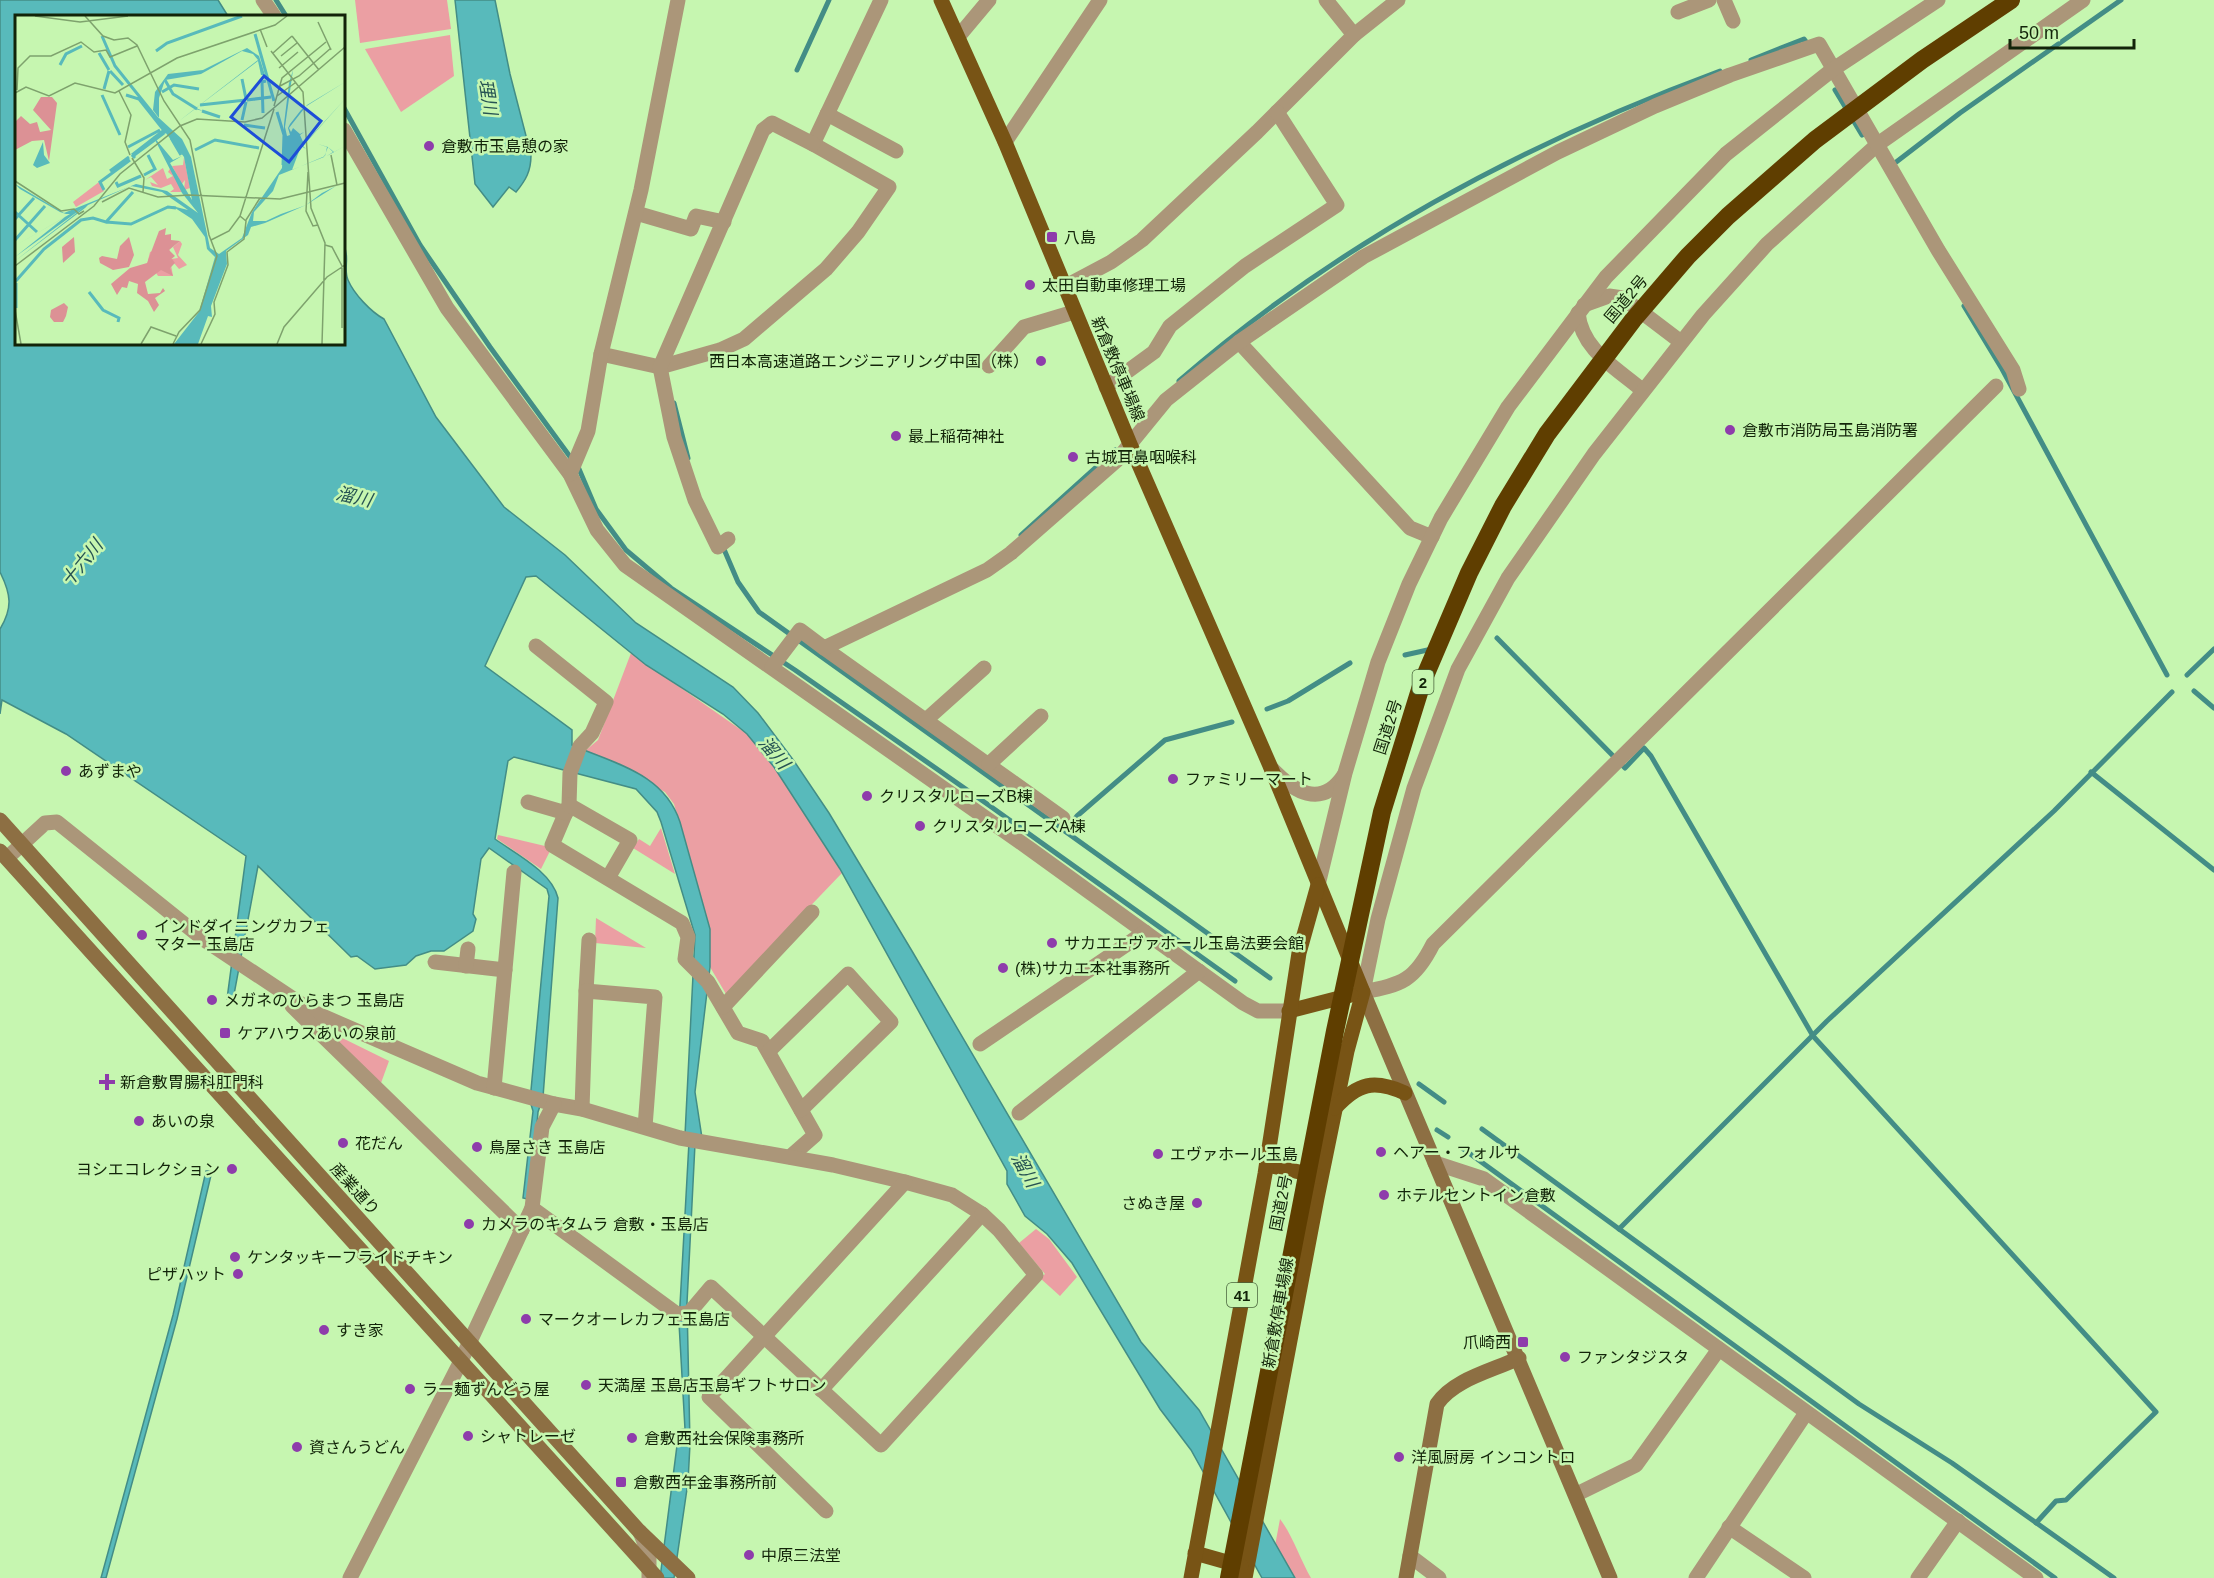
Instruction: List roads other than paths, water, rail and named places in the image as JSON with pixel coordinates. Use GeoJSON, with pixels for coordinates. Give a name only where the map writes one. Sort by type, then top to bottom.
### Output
{"type":"FeatureCollection","features":[{"type":"Feature","properties":{"kind":"highway","name":"国道2号"},"geometry":{"type":"LineString","coordinates":[[1229,1578],[1332,1043],[1382,812],[1422,683],[1469,573],[1503,506],[1547,434],[1633,320],[1688,256],[1728,216],[1815,140],[1922,60],[2011,0]]}},
{"type":"Feature","properties":{"kind":"main road","name":"新倉敷停車場線"},"geometry":{"type":"LineString","coordinates":[[942,0],[1005,142],[1130,444],[1271,768],[1363,992],[1321,1177],[1246,1573]]}},
{"type":"Feature","properties":{"kind":"main road","name":"41"},"geometry":{"type":"LineString","coordinates":[[1191,1578],[1267,1165],[1299,953],[1318,885]]}},
{"type":"Feature","properties":{"kind":"main road"},"geometry":{"type":"LineString","coordinates":[[1289,1011],[1363,992]]}},
{"type":"Feature","properties":{"kind":"main road"},"geometry":{"type":"LineString","coordinates":[[1335,1108],[1347,1096],[1371,1084],[1381,1084],[1405,1094]]}},
{"type":"Feature","properties":{"kind":"main road"},"geometry":{"type":"LineString","coordinates":[[1267,1165],[1321,1177]]}},
{"type":"Feature","properties":{"kind":"main road"},"geometry":{"type":"LineString","coordinates":[[1195,1553],[1246,1573]]}},
{"type":"Feature","properties":{"kind":"street"},"geometry":{"type":"LineString","coordinates":[[263,0],[273,15]]}},
{"type":"Feature","properties":{"kind":"street"},"geometry":{"type":"LineString","coordinates":[[570,474],[588,431],[601,354],[636,213],[678,0]]}},
{"type":"Feature","properties":{"kind":"street"},"geometry":{"type":"LineString","coordinates":[[813,144],[881,0]]}},
{"type":"Feature","properties":{"kind":"street"},"geometry":{"type":"LineString","coordinates":[[958,37],[989,0]]}},
{"type":"Feature","properties":{"kind":"street"},"geometry":{"type":"LineString","coordinates":[[1005,142],[1100,0]]}},
{"type":"Feature","properties":{"kind":"street"},"geometry":{"type":"LineString","coordinates":[[1326,0],[1354,35]]}},
{"type":"Feature","properties":{"kind":"street"},"geometry":{"type":"LineString","coordinates":[[1064,287],[1111,262],[1142,240],[1277,112],[1354,35],[1398,0]]}},
{"type":"Feature","properties":{"kind":"street"},"geometry":{"type":"LineString","coordinates":[[1678,12],[1709,0]]}},
{"type":"Feature","properties":{"kind":"street"},"geometry":{"type":"LineString","coordinates":[[1724,0],[1733,21]]}},
{"type":"Feature","properties":{"kind":"street"},"geometry":{"type":"LineString","coordinates":[[1318,885],[1345,773],[1378,662],[1432,537],[1477,454],[1502,417],[1606,277],[1726,154],[1832,70],[1938,0]]}},
{"type":"Feature","properties":{"kind":"street"},"geometry":{"type":"LineString","coordinates":[[1610,1578],[1577,1494],[1363,992],[1378,919],[1414,788],[1458,669],[1508,578],[1642,390],[1681,342],[1767,244],[1878,144],[2080,1]]}},
{"type":"Feature","properties":{"kind":"street"},"geometry":{"type":"LineString","coordinates":[[820,645],[987,570],[1011,553],[1117,460],[1166,400],[1239,342],[1363,256],[1558,152],[1655,106],[1730,75],[1820,44],[1832,70],[1891,165],[1938,250],[2013,370],[2019,389]]}},
{"type":"Feature","properties":{"kind":"street"},"geometry":{"type":"LineString","coordinates":[[1106,387],[1154,352],[1170,326],[1245,266],[1337,206],[1277,112]]}},
{"type":"Feature","properties":{"kind":"street"},"geometry":{"type":"LineString","coordinates":[[827,114],[896,152]]}},
{"type":"Feature","properties":{"kind":"street"},"geometry":{"type":"LineString","coordinates":[[601,354],[626,362],[664,366],[720,350],[744,339],[826,269],[858,232],[889,187],[772,123],[763,130],[664,366],[675,437],[695,500],[724,542]]}},
{"type":"Feature","properties":{"kind":"street"},"geometry":{"type":"LineString","coordinates":[[345,132],[447,308],[570,474],[597,530],[625,565],[776,661],[1145,932],[1258,1011],[1289,1011]]}},
{"type":"Feature","properties":{"kind":"street"},"geometry":{"type":"LineString","coordinates":[[636,213],[691,229],[696,216],[724,222]]}},
{"type":"Feature","properties":{"kind":"street"},"geometry":{"type":"LineString","coordinates":[[1581,309],[1610,296],[1623,298],[1681,342]]}},
{"type":"Feature","properties":{"kind":"street"},"geometry":{"type":"LineString","coordinates":[[1581,309],[1580,330],[1589,347],[1642,390]]}},
{"type":"Feature","properties":{"kind":"street"},"geometry":{"type":"LineString","coordinates":[[988,366],[1024,327],[1074,312]]}},
{"type":"Feature","properties":{"kind":"street"},"geometry":{"type":"LineString","coordinates":[[1239,342],[1410,528],[1432,537]]}},
{"type":"Feature","properties":{"kind":"street"},"geometry":{"type":"LineString","coordinates":[[1363,992],[1402,983],[1421,968],[1433,944],[1996,386]]}},
{"type":"Feature","properties":{"kind":"street"},"geometry":{"type":"LineString","coordinates":[[776,661],[800,630],[1063,818]]}},
{"type":"Feature","properties":{"kind":"street"},"geometry":{"type":"LineString","coordinates":[[536,646],[606,702],[592,733],[580,746],[570,773],[567,809],[552,845],[682,923],[688,937],[685,959],[708,982],[738,1034],[762,1041],[815,1135],[790,1157]]}},
{"type":"Feature","properties":{"kind":"street"},"geometry":{"type":"LineString","coordinates":[[927,719],[984,668]]}},
{"type":"Feature","properties":{"kind":"street"},"geometry":{"type":"LineString","coordinates":[[989,764],[1041,716]]}},
{"type":"Feature","properties":{"kind":"street"},"geometry":{"type":"LineString","coordinates":[[1271,768],[1294,790],[1307,794],[1322,793],[1338,784],[1345,773]]}},
{"type":"Feature","properties":{"kind":"street"},"geometry":{"type":"LineString","coordinates":[[528,802],[567,809],[630,840],[608,878]]}},
{"type":"Feature","properties":{"kind":"street","name":"産業通り"},"geometry":{"type":"LineString","coordinates":[[0,820],[639,1531],[688,1578]]}},
{"type":"Feature","properties":{"kind":"street"},"geometry":{"type":"LineString","coordinates":[[532,1208],[683,1313],[711,1287],[881,1445],[1036,1275],[999,1230],[982,1214],[952,1195],[905,1182],[790,1157],[680,1138],[582,1109],[494,1088],[477,1083],[313,1012],[203,939],[57,822],[45,823],[22,844],[3,854],[652,1576]]}},
{"type":"Feature","properties":{"kind":"street"},"geometry":{"type":"LineString","coordinates":[[494,1088],[514,872]]}},
{"type":"Feature","properties":{"kind":"street"},"geometry":{"type":"LineString","coordinates":[[723,1006],[812,912]]}},
{"type":"Feature","properties":{"kind":"street"},"geometry":{"type":"LineString","coordinates":[[980,1044],[1145,932]]}},
{"type":"Feature","properties":{"kind":"street"},"geometry":{"type":"LineString","coordinates":[[582,1109],[589,940]]}},
{"type":"Feature","properties":{"kind":"street"},"geometry":{"type":"LineString","coordinates":[[466,966],[468,950]]}},
{"type":"Feature","properties":{"kind":"street"},"geometry":{"type":"LineString","coordinates":[[435,963],[505,970]]}},
{"type":"Feature","properties":{"kind":"street"},"geometry":{"type":"LineString","coordinates":[[1019,1113],[1199,971]]}},
{"type":"Feature","properties":{"kind":"street"},"geometry":{"type":"LineString","coordinates":[[769,1052],[848,974],[891,1022],[801,1110]]}},
{"type":"Feature","properties":{"kind":"street"},"geometry":{"type":"LineString","coordinates":[[274,987],[522,1230]]}},
{"type":"Feature","properties":{"kind":"street"},"geometry":{"type":"LineString","coordinates":[[586,991],[655,997],[645,1127]]}},
{"type":"Feature","properties":{"kind":"street"},"geometry":{"type":"LineString","coordinates":[[350,1578],[460,1363],[532,1208],[542,1128],[554,1104]]}},
{"type":"Feature","properties":{"kind":"street"},"geometry":{"type":"LineString","coordinates":[[1435,1163],[1484,1179],[2036,1578]]}},
{"type":"Feature","properties":{"kind":"street"},"geometry":{"type":"LineString","coordinates":[[826,1511],[709,1397],[905,1182]]}},
{"type":"Feature","properties":{"kind":"street"},"geometry":{"type":"LineString","coordinates":[[821,1390],[982,1214]]}},
{"type":"Feature","properties":{"kind":"street"},"geometry":{"type":"LineString","coordinates":[[1577,1494],[1636,1465],[1719,1349]]}},
{"type":"Feature","properties":{"kind":"street"},"geometry":{"type":"LineString","coordinates":[[1406,1578],[1437,1404],[1444,1393],[1519,1358]]}},
{"type":"Feature","properties":{"kind":"street"},"geometry":{"type":"LineString","coordinates":[[1696,1578],[1806,1413]]}},
{"type":"Feature","properties":{"kind":"street"},"geometry":{"type":"LineString","coordinates":[[1918,1578],[1958,1521]]}},
{"type":"Feature","properties":{"kind":"street"},"geometry":{"type":"LineString","coordinates":[[1729,1527],[1804,1578]]}},
{"type":"Feature","properties":{"kind":"street"},"geometry":{"type":"LineString","coordinates":[[639,1531],[650,1554],[652,1576]]}},
{"type":"Feature","properties":{"kind":"street"},"geometry":{"type":"LineString","coordinates":[[1410,1556],[1439,1578]]}},
{"type":"Feature","properties":{"kind":"water"},"geometry":{"type":"Polygon","coordinates":[[[0,0],[218,0],[227,15],[15,15],[15,345],[345,345],[345,248],[346,272],[354,291],[363,302],[384,319],[436,417],[504,507],[565,555],[636,623],[733,687],[758,713],[794,761],[829,813],[912,951],[1141,1342],[1199,1410],[1295,1578],[1262,1578],[1191,1450],[1160,1409],[1072,1263],[1047,1234],[1025,1216],[1007,1184],[1007,1171],[840,869],[774,767],[747,734],[723,714],[646,665],[536,576],[526,577],[485,666],[572,730],[572,745],[636,772],[662,792],[673,805],[680,822],[710,929],[710,967],[695,1092],[702,1138],[695,1144],[687,1303],[690,1444],[688,1482],[674,1578],[660,1578],[679,1430],[685,1429],[679,1323],[689,1142],[685,1135],[695,935],[657,812],[636,789],[514,757],[508,761],[495,839],[541,872],[549,880],[558,898],[543,1097],[538,1112],[531,1194],[527,1199],[523,1198],[533,1111],[530,1101],[549,896],[547,889],[489,848],[481,859],[473,914],[476,919],[473,931],[444,951],[431,951],[416,956],[406,965],[375,969],[357,956],[351,957],[258,866],[233,1000],[227,999],[246,856],[66,734],[2,700],[0,714],[0,629],[9,608],[9,601],[0,572],[0,0]]]}},
{"type":"Feature","properties":{"kind":"water","name":"理川"},"geometry":{"type":"Polygon","coordinates":[[[455,0],[495,0],[510,74],[531,155],[529,171],[520,188],[516,192],[509,187],[493,207],[475,184],[455,0]]]}},
{"type":"Feature","properties":{"kind":"water"},"geometry":{"type":"Polygon","coordinates":[[[206,1171],[212,1171],[177,1319],[106,1578],[101,1578],[173,1315],[206,1171]]]}},
{"type":"Feature","properties":{"kind":"waterway"},"geometry":{"type":"LineString","coordinates":[[276,0],[285,15]]}},
{"type":"Feature","properties":{"kind":"waterway"},"geometry":{"type":"LineString","coordinates":[[797,70],[829,0]]}},
{"type":"Feature","properties":{"kind":"waterway"},"geometry":{"type":"LineString","coordinates":[[1891,166],[1960,113],[2121,0]]}},
{"type":"Feature","properties":{"kind":"waterway"},"geometry":{"type":"LineString","coordinates":[[1751,60],[1804,39],[1807,43]]}},
{"type":"Feature","properties":{"kind":"waterway"},"geometry":{"type":"LineString","coordinates":[[1179,381],[1239,331],[1302,285],[1435,202],[1575,131],[1647,99],[1720,71]]}},
{"type":"Feature","properties":{"kind":"waterway"},"geometry":{"type":"LineString","coordinates":[[1835,90],[1862,135]]}},
{"type":"Feature","properties":{"kind":"waterway"},"geometry":{"type":"LineString","coordinates":[[345,110],[420,245],[490,347],[579,469],[596,509],[626,550],[671,588],[795,670],[1235,981]]}},
{"type":"Feature","properties":{"kind":"waterway"},"geometry":{"type":"LineString","coordinates":[[1964,306],[2002,369],[2167,675]]}},
{"type":"Feature","properties":{"kind":"waterway"},"geometry":{"type":"LineString","coordinates":[[674,403],[688,458]]}},
{"type":"Feature","properties":{"kind":"waterway"},"geometry":{"type":"LineString","coordinates":[[1021,535],[1115,450]]}},
{"type":"Feature","properties":{"kind":"waterway"},"geometry":{"type":"LineString","coordinates":[[723,547],[738,582],[759,612],[1270,978]]}},
{"type":"Feature","properties":{"kind":"waterway"},"geometry":{"type":"LineString","coordinates":[[1497,638],[1625,768],[1644,748],[1651,756],[1813,1036],[2156,1412],[2066,1500],[2056,1501],[2036,1523]]}},
{"type":"Feature","properties":{"kind":"waterway"},"geometry":{"type":"LineString","coordinates":[[1405,655],[1432,649]]}},
{"type":"Feature","properties":{"kind":"waterway"},"geometry":{"type":"LineString","coordinates":[[2187,675],[2214,649]]}},
{"type":"Feature","properties":{"kind":"waterway"},"geometry":{"type":"LineString","coordinates":[[1267,709],[1288,701],[1350,663]]}},
{"type":"Feature","properties":{"kind":"waterway"},"geometry":{"type":"LineString","coordinates":[[2194,691],[2214,708]]}},
{"type":"Feature","properties":{"kind":"waterway"},"geometry":{"type":"LineString","coordinates":[[1619,1229],[1827,1021],[2054,811],[2172,692]]}},
{"type":"Feature","properties":{"kind":"waterway"},"geometry":{"type":"LineString","coordinates":[[1066,831],[1077,816],[1165,740],[1232,722]]}},
{"type":"Feature","properties":{"kind":"waterway"},"geometry":{"type":"LineString","coordinates":[[2091,772],[2214,870]]}},
{"type":"Feature","properties":{"kind":"waterway"},"geometry":{"type":"LineString","coordinates":[[1419,1084],[1444,1102]]}},
{"type":"Feature","properties":{"kind":"waterway"},"geometry":{"type":"LineString","coordinates":[[1482,1129],[1859,1404],[1952,1463],[2114,1578]]}},
{"type":"Feature","properties":{"kind":"waterway"},"geometry":{"type":"LineString","coordinates":[[1437,1130],[1448,1137]]}},
{"type":"Feature","properties":{"kind":"waterway"},"geometry":{"type":"LineString","coordinates":[[1462,1148],[2055,1578]]}},
{"type":"Feature","properties":{"kind":"place","name":"倉敷市玉島憩の家"},"geometry":{"type":"Point","coordinates":[429,146]}},
{"type":"Feature","properties":{"kind":"place","name":"八島"},"geometry":{"type":"Point","coordinates":[1052,237]}},
{"type":"Feature","properties":{"kind":"place","name":"太田自動車修理工場"},"geometry":{"type":"Point","coordinates":[1030,285]}},
{"type":"Feature","properties":{"kind":"place","name":"西日本高速道路エンジニアリング中国（株）"},"geometry":{"type":"Point","coordinates":[1041,361]}},
{"type":"Feature","properties":{"kind":"place","name":"倉敷市消防局玉島消防署"},"geometry":{"type":"Point","coordinates":[1730,430]}},
{"type":"Feature","properties":{"kind":"place","name":"最上稲荷神社"},"geometry":{"type":"Point","coordinates":[896,436]}},
{"type":"Feature","properties":{"kind":"place","name":"古城耳鼻咽喉科"},"geometry":{"type":"Point","coordinates":[1073,457]}},
{"type":"Feature","properties":{"kind":"place","name":"あずまや"},"geometry":{"type":"Point","coordinates":[66,771]}},
{"type":"Feature","properties":{"kind":"place","name":"ファミリーマート"},"geometry":{"type":"Point","coordinates":[1173,779]}},
{"type":"Feature","properties":{"kind":"place","name":"クリスタルローズB棟"},"geometry":{"type":"Point","coordinates":[867,796]}},
{"type":"Feature","properties":{"kind":"place","name":"クリスタルローズA棟"},"geometry":{"type":"Point","coordinates":[920,826]}},
{"type":"Feature","properties":{"kind":"place","name":"インドダイニングカフェ マター 玉島店"},"geometry":{"type":"Point","coordinates":[142,935]}},
{"type":"Feature","properties":{"kind":"place","name":"サカエエヴァホール玉島法要会館"},"geometry":{"type":"Point","coordinates":[1052,943]}},
{"type":"Feature","properties":{"kind":"place","name":"(株)サカエ本社事務所"},"geometry":{"type":"Point","coordinates":[1003,968]}},
{"type":"Feature","properties":{"kind":"place","name":"メガネのひらまつ 玉島店"},"geometry":{"type":"Point","coordinates":[212,1000]}},
{"type":"Feature","properties":{"kind":"place","name":"ケアハウスあいの泉前"},"geometry":{"type":"Point","coordinates":[225,1033]}},
{"type":"Feature","properties":{"kind":"place","name":"新倉敷胃腸科肛門科"},"geometry":{"type":"Point","coordinates":[107,1082]}},
{"type":"Feature","properties":{"kind":"place","name":"あいの泉"},"geometry":{"type":"Point","coordinates":[139,1121]}},
{"type":"Feature","properties":{"kind":"place","name":"花だん"},"geometry":{"type":"Point","coordinates":[343,1143]}},
{"type":"Feature","properties":{"kind":"place","name":"鳥屋さき 玉島店"},"geometry":{"type":"Point","coordinates":[477,1147]}},
{"type":"Feature","properties":{"kind":"place","name":"ヘアー・フォルサ"},"geometry":{"type":"Point","coordinates":[1381,1152]}},
{"type":"Feature","properties":{"kind":"place","name":"エヴァホール玉島"},"geometry":{"type":"Point","coordinates":[1158,1154]}},
{"type":"Feature","properties":{"kind":"place","name":"ヨシエコレクション"},"geometry":{"type":"Point","coordinates":[232,1169]}},
{"type":"Feature","properties":{"kind":"place","name":"ホテルセントイン倉敷"},"geometry":{"type":"Point","coordinates":[1384,1195]}},
{"type":"Feature","properties":{"kind":"place","name":"さぬき屋"},"geometry":{"type":"Point","coordinates":[1197,1203]}},
{"type":"Feature","properties":{"kind":"place","name":"カメラのキタムラ 倉敷・玉島店"},"geometry":{"type":"Point","coordinates":[469,1224]}},
{"type":"Feature","properties":{"kind":"place","name":"ケンタッキーフライドチキン"},"geometry":{"type":"Point","coordinates":[235,1257]}},
{"type":"Feature","properties":{"kind":"place","name":"ピザハット"},"geometry":{"type":"Point","coordinates":[238,1274]}},
{"type":"Feature","properties":{"kind":"place","name":"マークオーレカフェ玉島店"},"geometry":{"type":"Point","coordinates":[526,1319]}},
{"type":"Feature","properties":{"kind":"place","name":"すき家"},"geometry":{"type":"Point","coordinates":[324,1330]}},
{"type":"Feature","properties":{"kind":"place","name":"爪崎西"},"geometry":{"type":"Point","coordinates":[1523,1342]}},
{"type":"Feature","properties":{"kind":"place","name":"ファンタジスタ"},"geometry":{"type":"Point","coordinates":[1565,1357]}},
{"type":"Feature","properties":{"kind":"place","name":"天満屋 玉島店玉島ギフトサロン"},"geometry":{"type":"Point","coordinates":[586,1385]}},
{"type":"Feature","properties":{"kind":"place","name":"ラー麺ずんどう屋"},"geometry":{"type":"Point","coordinates":[410,1389]}},
{"type":"Feature","properties":{"kind":"place","name":"シャトレーゼ"},"geometry":{"type":"Point","coordinates":[468,1436]}},
{"type":"Feature","properties":{"kind":"place","name":"倉敷西社会保険事務所"},"geometry":{"type":"Point","coordinates":[632,1438]}},
{"type":"Feature","properties":{"kind":"place","name":"資さんうどん"},"geometry":{"type":"Point","coordinates":[297,1447]}},
{"type":"Feature","properties":{"kind":"place","name":"洋風厨房 インコントロ"},"geometry":{"type":"Point","coordinates":[1399,1457]}},
{"type":"Feature","properties":{"kind":"place","name":"倉敷西年金事務所前"},"geometry":{"type":"Point","coordinates":[621,1482]}},
{"type":"Feature","properties":{"kind":"place","name":"中原三法堂"},"geometry":{"type":"Point","coordinates":[749,1555]}},
{"type":"Feature","properties":{"kind":"water label","name":"溜川"},"geometry":{"type":"Point","coordinates":[354,497]}},
{"type":"Feature","properties":{"kind":"water label","name":"十六川"},"geometry":{"type":"Point","coordinates":[82,563]}},
{"type":"Feature","properties":{"kind":"water label","name":"溜川"},"geometry":{"type":"Point","coordinates":[774,753]}},
{"type":"Feature","properties":{"kind":"water label","name":"溜川"},"geometry":{"type":"Point","coordinates":[1025,1170]}}]}
